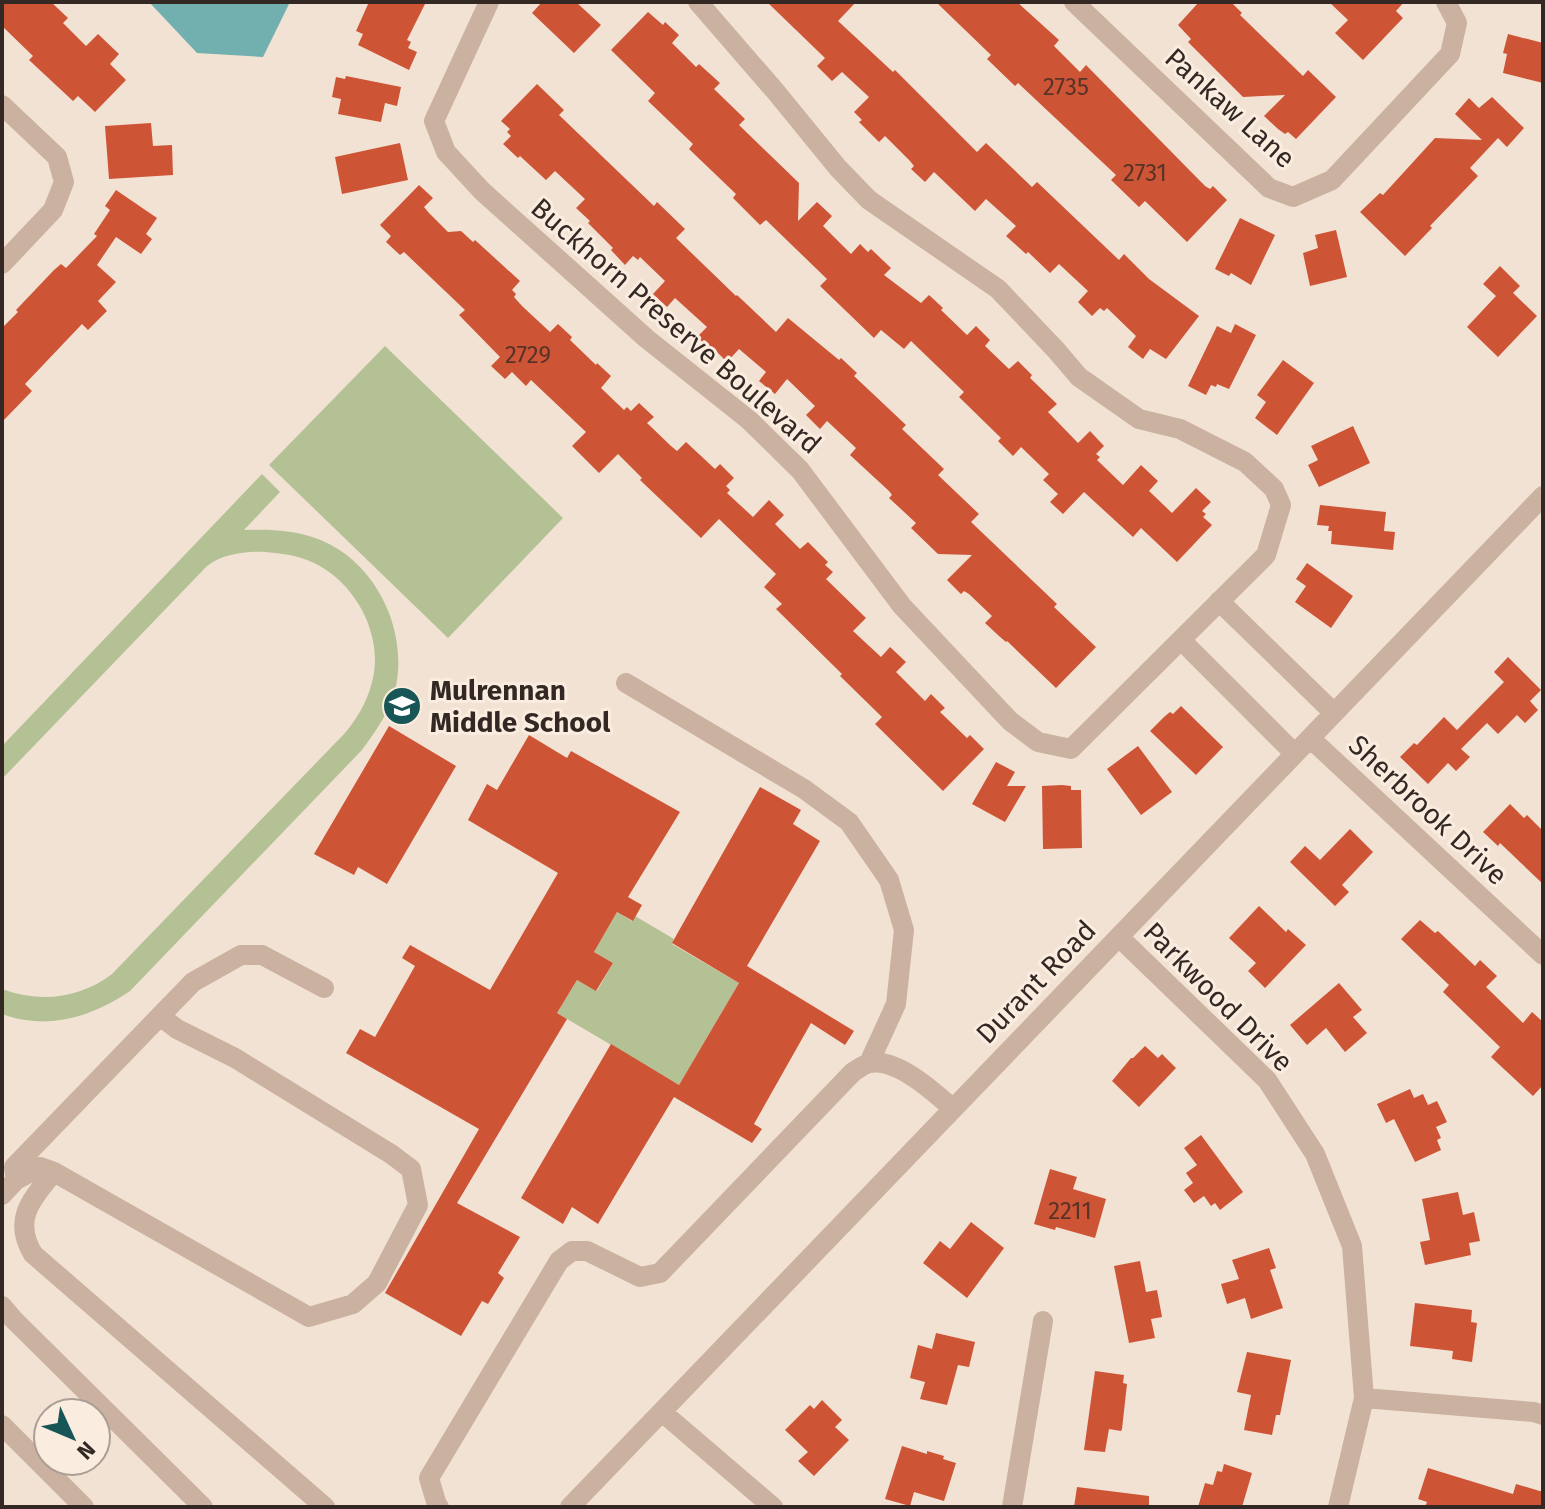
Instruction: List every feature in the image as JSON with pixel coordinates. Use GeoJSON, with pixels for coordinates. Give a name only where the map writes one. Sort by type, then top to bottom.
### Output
{"type":"FeatureCollection","features":[{"type":"Feature","properties":{"kind":"street","name":"Buckhorn Preserve Boulevard"},"geometry":{"type":"LineString","coordinates":[[489,2],[434,121],[446,152],[482,191],[647,339],[749,420],[800,470],[902,606],[1010,721],[1038,742],[1071,749],[1266,555],[1281,505],[1274,489],[1245,462],[1180,429],[1139,419],[1079,377],[998,289],[869,200],[838,168],[698,2]]}},
{"type":"Feature","properties":{"kind":"street","name":"Pankaw Lane"},"geometry":{"type":"LineString","coordinates":[[1074,2],[1269,188],[1293,197],[1332,180],[1450,54],[1457,23],[1446,2]]}},
{"type":"Feature","properties":{"kind":"street"},"geometry":{"type":"LineString","coordinates":[[2,105],[57,157],[64,182],[53,210],[2,264]]}},
{"type":"Feature","properties":{"kind":"street","name":"Durant Road"},"geometry":{"type":"LineString","coordinates":[[570,1507],[1543,496]]}},
{"type":"Feature","properties":{"kind":"street"},"geometry":{"type":"LineString","coordinates":[[1219,601],[1334,713]]}},
{"type":"Feature","properties":{"kind":"street"},"geometry":{"type":"LineString","coordinates":[[1181,640],[1295,754]]}},
{"type":"Feature","properties":{"kind":"street"},"geometry":{"type":"LineString","coordinates":[[626,683],[804,789],[849,822],[889,880],[904,930],[896,1004],[869,1063]]}},
{"type":"Feature","properties":{"kind":"street","name":"Sherbrook Drive"},"geometry":{"type":"LineString","coordinates":[[1310,738],[1543,955]]}},
{"type":"Feature","properties":{"kind":"street","name":"Parkwood Drive"},"geometry":{"type":"LineString","coordinates":[[1119,937],[1267,1080],[1315,1154],[1352,1246],[1364,1398],[1338,1507]]}},
{"type":"Feature","properties":{"kind":"street"},"geometry":{"type":"LineString","coordinates":[[9,1187],[14,1167],[193,982],[241,955],[262,955],[324,988]]}},
{"type":"Feature","properties":{"kind":"street"},"geometry":{"type":"LineString","coordinates":[[9,1187],[40,1167],[54,1172],[309,1317],[353,1304],[377,1283],[418,1205],[411,1169],[235,1058],[177,1029],[160,1016]]}},
{"type":"Feature","properties":{"kind":"street"},"geometry":{"type":"LineString","coordinates":[[439,1507],[429,1478],[559,1261],[572,1251],[587,1251],[640,1277],[660,1273],[853,1072],[869,1063],[890,1065],[920,1080],[953,1109]]}},
{"type":"Feature","properties":{"kind":"street"},"geometry":{"type":"LineString","coordinates":[[54,1172],[33,1198],[24,1217],[23,1231],[33,1254],[325,1507]]}},
{"type":"Feature","properties":{"kind":"street"},"geometry":{"type":"LineString","coordinates":[[2,1306],[203,1507]]}},
{"type":"Feature","properties":{"kind":"street"},"geometry":{"type":"LineString","coordinates":[[1012,1507],[1043,1321]]}},
{"type":"Feature","properties":{"kind":"street"},"geometry":{"type":"LineString","coordinates":[[1364,1398],[1543,1415]]}},
{"type":"Feature","properties":{"kind":"street"},"geometry":{"type":"LineString","coordinates":[[662,1412],[773,1507]]}},
{"type":"Feature","properties":{"kind":"street"},"geometry":{"type":"LineString","coordinates":[[2,1425],[84,1507]]}},
{"type":"Feature","properties":{"kind":"green space"},"geometry":{"type":"Polygon","coordinates":[[[385,346],[563,518],[448,638],[269,465],[385,346]]]}},
{"type":"Feature","properties":{"kind":"green space"},"geometry":{"type":"Polygon","coordinates":[[[262,474],[280,492],[244,530],[284,531],[323,541],[359,566],[385,603],[393,624],[398,669],[389,707],[362,750],[130,991],[100,1008],[69,1019],[36,1021],[2,1014],[2,989],[31,996],[59,996],[86,989],[112,974],[345,733],[364,705],[374,673],[373,638],[359,605],[349,591],[323,568],[302,558],[265,552],[234,554],[207,566],[2,779],[2,746],[262,474]]]}},
{"type":"Feature","properties":{"kind":"green space"},"geometry":{"type":"Polygon","coordinates":[[[617,912],[632,921],[635,916],[674,939],[672,944],[739,983],[679,1085],[557,1013],[577,980],[597,991],[613,963],[594,952],[617,912]]]}},
{"type":"Feature","properties":{"kind":"water"},"geometry":{"type":"Polygon","coordinates":[[[149,2],[290,2],[263,57],[197,53],[149,2]]]}},
{"type":"Feature","properties":{"kind":"building"},"geometry":{"type":"Polygon","coordinates":[[[2,2],[51,2],[68,18],[63,23],[86,46],[98,34],[119,54],[110,64],[126,80],[95,112],[78,96],[73,101],[29,60],[33,56],[2,26],[2,2]]]}},
{"type":"Feature","properties":{"kind":"building"},"geometry":{"type":"Polygon","coordinates":[[[369,2],[426,2],[407,40],[411,42],[408,48],[417,52],[409,70],[358,45],[363,34],[356,31],[369,2]]]}},
{"type":"Feature","properties":{"kind":"building"},"geometry":{"type":"Polygon","coordinates":[[[542,2],[576,2],[601,25],[574,53],[532,13],[542,2]]]}},
{"type":"Feature","properties":{"kind":"building"},"geometry":{"type":"Polygon","coordinates":[[[767,2],[856,2],[838,21],[893,72],[895,70],[977,152],[986,143],[1032,187],[1037,182],[1119,260],[1124,254],[1149,279],[1199,316],[1166,359],[1150,349],[1143,359],[1128,347],[1136,336],[1107,308],[1104,311],[1100,308],[1092,316],[1078,302],[1088,291],[1059,264],[1050,273],[1006,236],[1016,226],[986,199],[975,211],[934,172],[925,182],[911,169],[914,166],[910,161],[885,136],[879,142],[859,122],[862,120],[854,112],[869,97],[842,72],[832,81],[817,66],[825,58],[767,2]]]}},
{"type":"Feature","properties":{"kind":"building"},"geometry":{"type":"Polygon","coordinates":[[[936,2],[1017,2],[1059,40],[1054,46],[1080,72],[1086,65],[1205,186],[1210,189],[1213,186],[1227,200],[1187,242],[1145,201],[1139,207],[1111,180],[1116,175],[1018,83],[1015,86],[987,59],[991,55],[936,2]]]}},
{"type":"Feature","properties":{"kind":"building"},"geometry":{"type":"Polygon","coordinates":[[[1199,2],[1231,2],[1242,13],[1240,15],[1303,76],[1308,70],[1336,97],[1296,139],[1264,116],[1285,95],[1243,97],[1188,42],[1191,39],[1178,25],[1199,2]]]}},
{"type":"Feature","properties":{"kind":"building"},"geometry":{"type":"Polygon","coordinates":[[[1329,2],[1404,2],[1396,11],[1403,18],[1363,60],[1335,33],[1348,20],[1329,2]]]}},
{"type":"Feature","properties":{"kind":"building"},"geometry":{"type":"Polygon","coordinates":[[[648,12],[679,35],[672,43],[696,67],[699,64],[720,83],[714,89],[745,119],[739,125],[799,183],[798,221],[817,202],[832,216],[823,226],[851,254],[860,244],[868,252],[871,249],[891,268],[884,275],[921,303],[929,295],[967,335],[976,326],[990,340],[985,346],[1009,369],[1018,361],[1032,375],[1030,378],[1057,404],[1048,412],[1078,443],[1090,431],[1104,446],[1096,454],[1100,457],[1097,460],[1123,485],[1141,465],[1158,481],[1149,491],[1172,513],[1196,488],[1211,502],[1202,511],[1206,514],[1203,517],[1212,525],[1177,562],[1141,528],[1133,537],[1084,492],[1063,514],[1050,502],[1058,494],[1043,480],[1049,474],[1021,447],[1013,456],[998,441],[1001,438],[959,397],[964,392],[911,341],[904,349],[881,330],[874,338],[820,286],[827,279],[766,220],[760,225],[733,198],[736,194],[689,149],[693,144],[648,101],[655,93],[611,50],[648,12]]]}},
{"type":"Feature","properties":{"kind":"building"},"geometry":{"type":"Polygon","coordinates":[[[1508,34],[1543,43],[1543,83],[1503,73],[1507,54],[1503,53],[1508,34]]]}},
{"type":"Feature","properties":{"kind":"building"},"geometry":{"type":"Polygon","coordinates":[[[346,76],[401,87],[397,106],[385,103],[381,122],[338,114],[341,99],[332,97],[336,77],[345,79],[346,76]]]}},
{"type":"Feature","properties":{"kind":"building"},"geometry":{"type":"Polygon","coordinates":[[[537,84],[564,110],[559,115],[654,206],[657,202],[685,229],[676,238],[736,296],[776,332],[788,318],[839,360],[841,358],[857,373],[854,376],[906,425],[902,429],[944,469],[938,475],[979,514],[971,522],[1057,604],[1054,607],[1096,647],[1056,688],[985,623],[992,616],[969,594],[964,591],[961,594],[947,580],[972,555],[938,554],[911,528],[916,523],[889,498],[892,495],[889,491],[850,455],[856,448],[827,421],[820,429],[806,415],[815,406],[787,379],[775,394],[759,381],[766,372],[739,349],[727,362],[713,348],[711,350],[697,337],[707,327],[675,298],[667,307],[653,294],[665,281],[640,257],[638,260],[633,256],[625,265],[588,223],[590,221],[576,208],[585,199],[555,171],[546,180],[503,144],[511,136],[507,132],[510,129],[501,121],[537,84]]]}},
{"type":"Feature","properties":{"kind":"building"},"geometry":{"type":"Polygon","coordinates":[[[1492,97],[1524,128],[1507,147],[1498,138],[1470,168],[1478,176],[1405,256],[1360,212],[1380,193],[1383,195],[1435,138],[1482,140],[1455,114],[1469,98],[1479,108],[1492,97]]]}},
{"type":"Feature","properties":{"kind":"building"},"geometry":{"type":"Polygon","coordinates":[[[151,123],[153,146],[172,145],[173,175],[109,179],[105,126],[151,123]]]}},
{"type":"Feature","properties":{"kind":"building"},"geometry":{"type":"Polygon","coordinates":[[[400,143],[408,180],[342,194],[335,157],[400,143]]]}},
{"type":"Feature","properties":{"kind":"building"},"geometry":{"type":"Polygon","coordinates":[[[419,185],[433,198],[424,207],[448,232],[461,231],[473,242],[475,240],[520,281],[512,290],[522,306],[550,332],[558,324],[572,337],[570,340],[611,376],[601,388],[624,410],[627,407],[631,411],[639,403],[654,417],[647,423],[677,451],[686,442],[715,469],[720,464],[734,478],[726,486],[730,490],[727,493],[753,517],[769,500],[784,515],[775,524],[800,549],[808,542],[828,562],[825,565],[833,572],[826,579],[866,618],[853,631],[881,657],[890,647],[906,662],[896,672],[925,701],[931,694],[945,708],[940,712],[967,738],[970,735],[984,749],[943,791],[875,724],[882,717],[776,609],[782,604],[764,587],[776,574],[719,519],[701,538],[640,480],[642,478],[618,454],[599,473],[572,446],[586,432],[531,380],[526,386],[512,372],[505,379],[491,366],[500,357],[459,315],[465,310],[404,252],[400,255],[386,242],[391,236],[380,225],[419,185]]]}},
{"type":"Feature","properties":{"kind":"building"},"geometry":{"type":"Polygon","coordinates":[[[116,190],[157,218],[146,234],[152,239],[141,254],[116,237],[97,265],[116,282],[98,301],[107,311],[88,330],[82,324],[25,384],[32,391],[2,422],[2,328],[54,270],[61,264],[66,268],[97,236],[94,234],[110,210],[105,206],[116,190]]]}},
{"type":"Feature","properties":{"kind":"building"},"geometry":{"type":"Polygon","coordinates":[[[1240,218],[1275,235],[1251,285],[1231,273],[1229,276],[1215,269],[1240,218]]]}},
{"type":"Feature","properties":{"kind":"building"},"geometry":{"type":"Polygon","coordinates":[[[1336,230],[1347,277],[1310,286],[1303,253],[1318,248],[1315,235],[1336,230]]]}},
{"type":"Feature","properties":{"kind":"building"},"geometry":{"type":"Polygon","coordinates":[[[1500,266],[1520,286],[1513,293],[1537,316],[1498,357],[1467,327],[1496,296],[1483,284],[1500,266]]]}},
{"type":"Feature","properties":{"kind":"building"},"geometry":{"type":"Polygon","coordinates":[[[1235,324],[1256,335],[1229,389],[1211,385],[1206,395],[1188,386],[1217,326],[1231,333],[1235,324]]]}},
{"type":"Feature","properties":{"kind":"building"},"geometry":{"type":"Polygon","coordinates":[[[1283,360],[1314,383],[1277,435],[1255,418],[1266,402],[1257,395],[1283,360]]]}},
{"type":"Feature","properties":{"kind":"building"},"geometry":{"type":"Polygon","coordinates":[[[1353,426],[1370,463],[1319,487],[1308,465],[1318,460],[1311,446],[1353,426]]]}},
{"type":"Feature","properties":{"kind":"building"},"geometry":{"type":"Polygon","coordinates":[[[1320,505],[1386,512],[1384,531],[1395,532],[1393,550],[1331,544],[1332,531],[1328,531],[1329,526],[1317,525],[1320,505]]]}},
{"type":"Feature","properties":{"kind":"building"},"geometry":{"type":"Polygon","coordinates":[[[1307,563],[1353,596],[1331,628],[1295,602],[1306,586],[1296,579],[1307,563]]]}},
{"type":"Feature","properties":{"kind":"building"},"geometry":{"type":"Polygon","coordinates":[[[1508,657],[1541,690],[1530,701],[1538,710],[1525,723],[1517,715],[1498,734],[1487,723],[1461,749],[1470,757],[1456,771],[1448,763],[1428,784],[1400,757],[1414,743],[1417,745],[1444,717],[1457,730],[1504,682],[1494,672],[1508,657]]]}},
{"type":"Feature","properties":{"kind":"building"},"geometry":{"type":"Polygon","coordinates":[[[1181,706],[1223,747],[1196,775],[1150,731],[1181,706]]]}},
{"type":"Feature","properties":{"kind":"building"},"geometry":{"type":"Polygon","coordinates":[[[389,726],[456,766],[387,884],[358,867],[354,875],[314,854],[389,726]]]}},
{"type":"Feature","properties":{"kind":"building"},"geometry":{"type":"Polygon","coordinates":[[[529,735],[567,758],[571,751],[680,812],[628,897],[642,905],[633,921],[617,912],[594,952],[613,963],[596,991],[577,980],[557,1013],[567,1019],[457,1203],[520,1237],[498,1273],[504,1278],[488,1304],[482,1301],[461,1336],[385,1293],[479,1129],[346,1053],[360,1029],[375,1037],[415,966],[402,958],[410,945],[490,990],[558,873],[468,820],[487,784],[497,790],[529,735]]]}},
{"type":"Feature","properties":{"kind":"building"},"geometry":{"type":"Polygon","coordinates":[[[1138,746],[1172,792],[1141,815],[1107,769],[1138,746]]]}},
{"type":"Feature","properties":{"kind":"building"},"geometry":{"type":"Polygon","coordinates":[[[996,762],[1015,772],[1007,786],[1026,786],[1005,822],[972,804],[996,762]]]}},
{"type":"Feature","properties":{"kind":"building"},"geometry":{"type":"Polygon","coordinates":[[[1042,786],[1071,786],[1071,790],[1081,790],[1082,848],[1043,849],[1042,786]]]}},
{"type":"Feature","properties":{"kind":"building"},"geometry":{"type":"Polygon","coordinates":[[[760,787],[801,810],[793,824],[820,841],[747,966],[854,1031],[845,1045],[811,1023],[754,1124],[762,1129],[752,1143],[674,1097],[598,1224],[572,1207],[563,1224],[521,1198],[611,1044],[679,1085],[739,983],[672,943],[760,787]]]}},
{"type":"Feature","properties":{"kind":"building"},"geometry":{"type":"Polygon","coordinates":[[[1510,804],[1543,831],[1543,884],[1500,843],[1498,846],[1483,832],[1510,804]]]}},
{"type":"Feature","properties":{"kind":"building"},"geometry":{"type":"Polygon","coordinates":[[[1350,829],[1373,852],[1342,885],[1349,892],[1335,906],[1290,862],[1305,846],[1320,860],[1350,829]]]}},
{"type":"Feature","properties":{"kind":"building"},"geometry":{"type":"Polygon","coordinates":[[[1259,906],[1286,932],[1288,929],[1306,945],[1265,988],[1248,971],[1256,963],[1229,938],[1259,906]]]}},
{"type":"Feature","properties":{"kind":"building"},"geometry":{"type":"Polygon","coordinates":[[[1420,920],[1435,933],[1438,931],[1475,966],[1480,960],[1497,976],[1486,987],[1523,1023],[1532,1012],[1543,1022],[1543,1085],[1533,1096],[1491,1057],[1500,1047],[1443,992],[1449,985],[1401,939],[1420,920]]]}},
{"type":"Feature","properties":{"kind":"building"},"geometry":{"type":"Polygon","coordinates":[[[1339,983],[1362,1010],[1353,1017],[1367,1033],[1345,1052],[1326,1028],[1307,1045],[1290,1025],[1339,983]]]}},
{"type":"Feature","properties":{"kind":"building"},"geometry":{"type":"Polygon","coordinates":[[[1145,1046],[1158,1058],[1162,1054],[1176,1068],[1139,1107],[1112,1081],[1145,1046]]]}},
{"type":"Feature","properties":{"kind":"building"},"geometry":{"type":"Polygon","coordinates":[[[1410,1089],[1414,1098],[1423,1094],[1428,1105],[1437,1101],[1447,1122],[1436,1127],[1441,1138],[1437,1140],[1441,1150],[1415,1162],[1394,1119],[1386,1123],[1377,1104],[1410,1089]]]}},
{"type":"Feature","properties":{"kind":"building"},"geometry":{"type":"Polygon","coordinates":[[[1201,1135],[1243,1192],[1220,1210],[1215,1203],[1211,1206],[1204,1196],[1194,1203],[1184,1190],[1193,1183],[1186,1173],[1197,1165],[1184,1148],[1201,1135]]]}},
{"type":"Feature","properties":{"kind":"building"},"geometry":{"type":"Polygon","coordinates":[[[1050,1169],[1077,1177],[1073,1189],[1106,1199],[1095,1238],[1034,1224],[1050,1169]]]}},
{"type":"Feature","properties":{"kind":"building"},"geometry":{"type":"Polygon","coordinates":[[[1458,1192],[1463,1215],[1474,1212],[1480,1241],[1469,1243],[1471,1255],[1425,1265],[1420,1242],[1430,1240],[1422,1199],[1458,1192]]]}},
{"type":"Feature","properties":{"kind":"building"},"geometry":{"type":"Polygon","coordinates":[[[971,1222],[1004,1248],[967,1298],[923,1263],[940,1241],[950,1249],[971,1222]]]}},
{"type":"Feature","properties":{"kind":"building"},"geometry":{"type":"Polygon","coordinates":[[[1269,1248],[1276,1268],[1270,1270],[1283,1308],[1251,1319],[1245,1298],[1227,1304],[1221,1284],[1239,1279],[1232,1260],[1269,1248]]]}},
{"type":"Feature","properties":{"kind":"building"},"geometry":{"type":"Polygon","coordinates":[[[1140,1261],[1146,1292],[1157,1290],[1162,1317],[1151,1319],[1155,1338],[1129,1343],[1114,1266],[1140,1261]]]}},
{"type":"Feature","properties":{"kind":"building"},"geometry":{"type":"Polygon","coordinates":[[[1415,1303],[1472,1310],[1471,1322],[1477,1323],[1472,1362],[1452,1359],[1453,1351],[1410,1346],[1415,1303]]]}},
{"type":"Feature","properties":{"kind":"building"},"geometry":{"type":"Polygon","coordinates":[[[936,1333],[975,1342],[969,1367],[958,1365],[947,1405],[920,1399],[925,1382],[910,1378],[918,1345],[932,1349],[936,1333]]]}},
{"type":"Feature","properties":{"kind":"building"},"geometry":{"type":"Polygon","coordinates":[[[1247,1352],[1291,1360],[1280,1415],[1276,1415],[1272,1435],[1244,1430],[1251,1395],[1237,1392],[1247,1352]]]}},
{"type":"Feature","properties":{"kind":"building"},"geometry":{"type":"Polygon","coordinates":[[[1095,1371],[1124,1375],[1123,1383],[1127,1384],[1122,1429],[1109,1429],[1105,1452],[1084,1450],[1095,1371]]]}},
{"type":"Feature","properties":{"kind":"building"},"geometry":{"type":"Polygon","coordinates":[[[822,1400],[842,1420],[835,1427],[849,1440],[814,1476],[798,1461],[808,1452],[785,1430],[810,1405],[814,1409],[822,1400]]]}},
{"type":"Feature","properties":{"kind":"building"},"geometry":{"type":"Polygon","coordinates":[[[902,1446],[944,1456],[943,1459],[956,1463],[944,1501],[914,1492],[910,1506],[885,1499],[902,1446]]]}},
{"type":"Feature","properties":{"kind":"building"},"geometry":{"type":"Polygon","coordinates":[[[1224,1464],[1252,1473],[1242,1507],[1198,1507],[1205,1483],[1213,1485],[1217,1471],[1222,1472],[1224,1464]]]}},
{"type":"Feature","properties":{"kind":"building"},"geometry":{"type":"Polygon","coordinates":[[[1428,1468],[1513,1494],[1516,1484],[1543,1492],[1543,1507],[1425,1507],[1427,1502],[1418,1499],[1428,1468]]]}},
{"type":"Feature","properties":{"kind":"building"},"geometry":{"type":"Polygon","coordinates":[[[1077,1487],[1149,1496],[1149,1507],[1074,1507],[1077,1487]]]}},
{"type":"Feature","properties":{"kind":"place","name":"Mulrennan Middle School"},"geometry":{"type":"Point","coordinates":[402,706]}}]}
